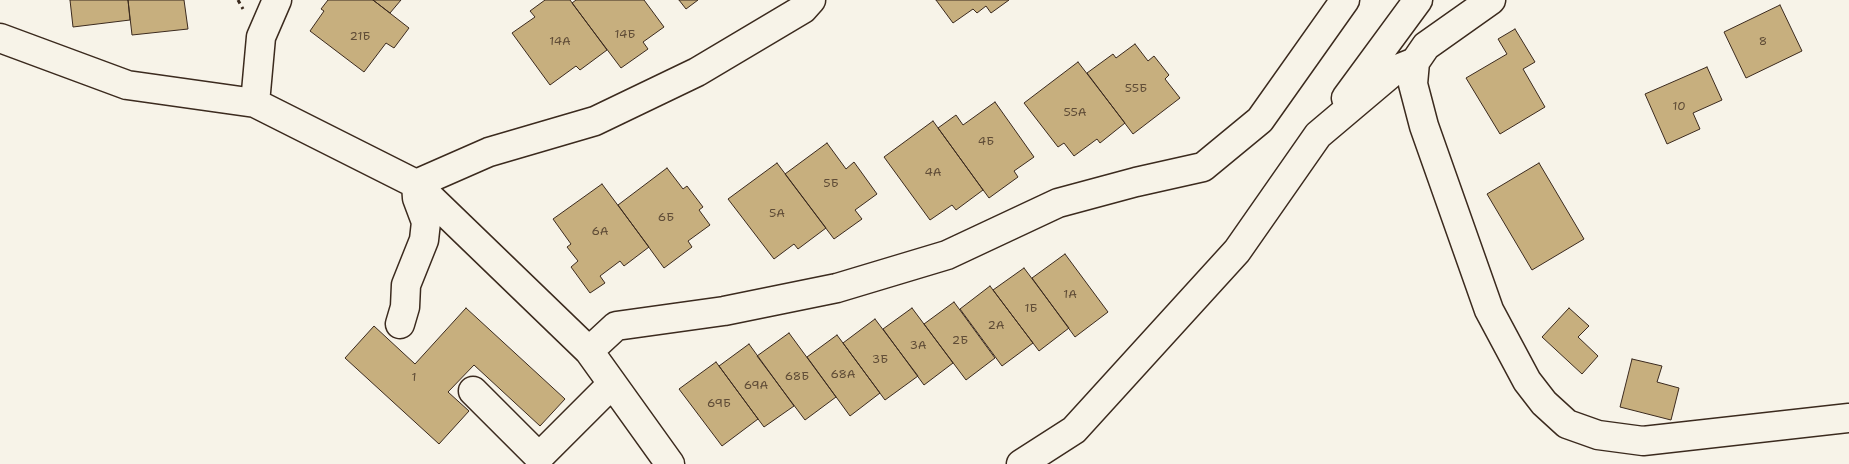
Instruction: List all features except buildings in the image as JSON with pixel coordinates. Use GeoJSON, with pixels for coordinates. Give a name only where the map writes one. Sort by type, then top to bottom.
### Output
{"type":"FeatureCollection","features":[{"type":"Feature","properties":{"kind":"street"},"geometry":{"type":"LineString","coordinates":[[255,103],[261,37],[277,0]]}},
{"type":"Feature","properties":{"kind":"street"},"geometry":{"type":"LineString","coordinates":[[416,184],[489,152],[595,121],[698,72],[802,9],[811,0]]}},
{"type":"Feature","properties":{"kind":"street"},"geometry":{"type":"LineString","coordinates":[[588,351],[616,326],[724,311],[838,288],[946,255],[1058,203],[1136,182],[1203,167],[1260,120],[1345,0]]}},
{"type":"Feature","properties":{"kind":"street"},"geometry":{"type":"LineString","coordinates":[[1021,464],[1074,430],[1238,251],[1318,135],[1418,0]]}},
{"type":"Feature","properties":{"kind":"street"},"geometry":{"type":"LineString","coordinates":[[1491,0],[1443,32],[1426,46],[1415,62],[1413,84],[1424,126],[1489,310],[1527,380],[1544,403],[1567,424],[1598,435],[1644,441],[1849,418]]}},
{"type":"Feature","properties":{"kind":"street"},"geometry":{"type":"LineString","coordinates":[[0,38],[126,85],[255,103],[416,184],[588,351],[670,464]]}},
{"type":"Feature","properties":{"kind":"street"},"geometry":{"type":"LineString","coordinates":[[1318,135],[1395,70],[1415,62]]}},
{"type":"Feature","properties":{"kind":"street"},"geometry":{"type":"LineString","coordinates":[[400,324],[405,307],[406,285],[424,240],[426,222],[417,198],[416,184]]}},
{"type":"Feature","properties":{"kind":"street"},"geometry":{"type":"LineString","coordinates":[[473,391],[539,457],[612,384]]}}]}
